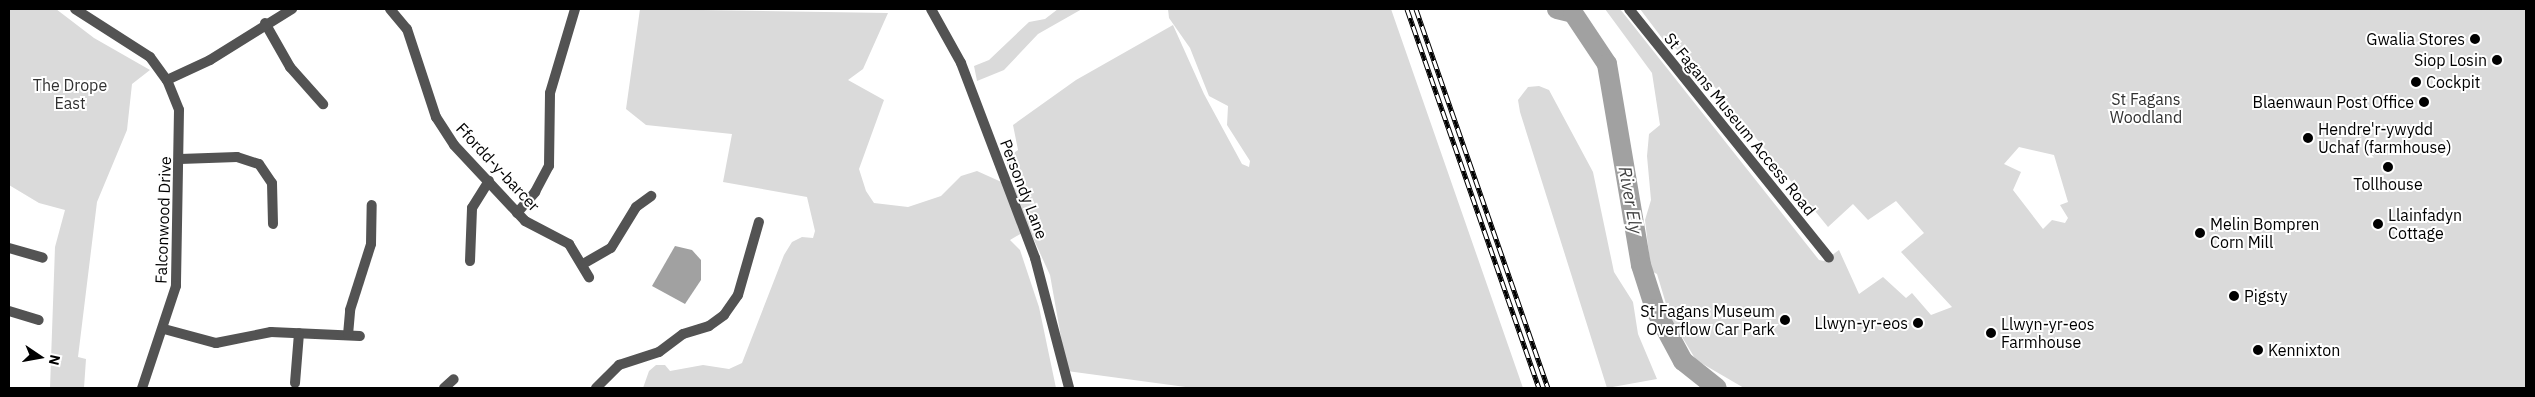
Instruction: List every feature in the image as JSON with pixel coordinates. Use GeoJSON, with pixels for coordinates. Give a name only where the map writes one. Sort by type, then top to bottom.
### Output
{"type":"FeatureCollection","features":[{"type":"Feature","properties":{"kind":"street","name":"Falconwood Drive"},"geometry":{"type":"LineString","coordinates":[[75,9],[143,51],[167,80],[179,110],[178,270],[164,329],[142,388]]}},
{"type":"Feature","properties":{"kind":"street"},"geometry":{"type":"LineString","coordinates":[[167,80],[210,60],[265,23],[292,9]]}},
{"type":"Feature","properties":{"kind":"street"},"geometry":{"type":"LineString","coordinates":[[517,213],[548,166],[550,93],[575,9]]}},
{"type":"Feature","properties":{"kind":"street","name":"Persondy Lane"},"geometry":{"type":"LineString","coordinates":[[931,9],[961,63],[1035,258],[1068,388]]}},
{"type":"Feature","properties":{"kind":"street","name":"St Fagans Museum Access Road"},"geometry":{"type":"LineString","coordinates":[[1630,9],[1829,258]]}},
{"type":"Feature","properties":{"kind":"street","name":"Ffordd-y-barcer"},"geometry":{"type":"LineString","coordinates":[[394,10],[407,29],[443,130],[517,213],[561,238],[583,264],[589,278]]}},
{"type":"Feature","properties":{"kind":"street"},"geometry":{"type":"LineString","coordinates":[[265,23],[290,67],[323,104]]}},
{"type":"Feature","properties":{"kind":"street"},"geometry":{"type":"LineString","coordinates":[[180,159],[237,158],[259,164],[272,183],[274,224]]}},
{"type":"Feature","properties":{"kind":"street"},"geometry":{"type":"LineString","coordinates":[[470,261],[472,208],[489,181]]}},
{"type":"Feature","properties":{"kind":"street"},"geometry":{"type":"LineString","coordinates":[[583,264],[610,248],[636,207],[651,196]]}},
{"type":"Feature","properties":{"kind":"street"},"geometry":{"type":"LineString","coordinates":[[348,335],[350,310],[371,244],[372,205]]}},
{"type":"Feature","properties":{"kind":"street"},"geometry":{"type":"LineString","coordinates":[[596,388],[619,365],[659,352],[683,334],[709,326],[724,315],[738,295],[759,222]]}},
{"type":"Feature","properties":{"kind":"street"},"geometry":{"type":"LineString","coordinates":[[9,248],[43,258]]}},
{"type":"Feature","properties":{"kind":"street"},"geometry":{"type":"LineString","coordinates":[[9,311],[39,320]]}},
{"type":"Feature","properties":{"kind":"street"},"geometry":{"type":"LineString","coordinates":[[164,329],[216,342],[271,332],[360,336]]}},
{"type":"Feature","properties":{"kind":"street"},"geometry":{"type":"LineString","coordinates":[[295,383],[299,333]]}},
{"type":"Feature","properties":{"kind":"street"},"geometry":{"type":"LineString","coordinates":[[444,388],[454,379]]}},
{"type":"Feature","properties":{"kind":"green space","name":"The Drope East"},"geometry":{"type":"Polygon","coordinates":[[[9,9],[56,9],[94,38],[150,70],[132,84],[127,130],[97,202],[78,357],[86,359],[84,388],[50,388],[55,247],[65,210],[39,203],[9,185],[9,9]]]}},
{"type":"Feature","properties":{"kind":"green space"},"geometry":{"type":"Polygon","coordinates":[[[640,9],[888,13],[863,69],[848,80],[884,100],[859,169],[866,191],[874,203],[908,207],[941,196],[961,176],[977,171],[1017,189],[1005,159],[1018,150],[1013,125],[1076,80],[1173,25],[1204,94],[1242,164],[1249,167],[1250,161],[1227,125],[1228,106],[1209,96],[1190,48],[1169,18],[1168,9],[1391,9],[1523,388],[1193,388],[1067,371],[1050,275],[1029,229],[1010,240],[1020,250],[1039,307],[1056,388],[643,388],[649,371],[656,365],[665,365],[670,371],[703,365],[729,369],[742,363],[784,255],[792,242],[802,237],[813,238],[815,231],[807,197],[723,182],[732,134],[646,125],[626,109],[640,9]]]}},
{"type":"Feature","properties":{"kind":"green space"},"geometry":{"type":"Polygon","coordinates":[[[1058,9],[1082,9],[1038,34],[1004,70],[977,81],[974,66],[989,60],[1029,22],[1045,19],[1058,9]]]}},
{"type":"Feature","properties":{"kind":"green space","name":"St Fagans Woodland"},"geometry":{"type":"Polygon","coordinates":[[[1605,9],[1620,9],[1819,260],[1824,261],[1839,250],[1859,294],[1883,277],[1906,298],[1912,293],[1931,315],[1952,307],[1901,252],[1924,233],[1896,201],[1868,220],[1853,204],[1828,227],[1692,59],[1665,42],[1640,9],[2526,9],[2526,388],[1744,388],[1696,360],[1670,317],[1657,274],[1651,271],[1645,220],[1651,200],[1647,156],[1649,134],[1660,125],[1652,73],[1605,9]],[[2019,147],[2004,164],[2021,172],[2013,190],[2043,229],[2052,220],[2065,223],[2068,218],[2060,205],[2068,202],[2054,155],[2019,147]]]}},
{"type":"Feature","properties":{"kind":"green space"},"geometry":{"type":"Polygon","coordinates":[[[1539,86],[1549,90],[1593,172],[1614,272],[1633,302],[1638,334],[1657,379],[1607,388],[1520,112],[1518,100],[1528,87],[1539,86]]]}},
{"type":"Feature","properties":{"kind":"shaded area"},"geometry":{"type":"Polygon","coordinates":[[[675,246],[692,250],[701,260],[701,280],[685,304],[652,286],[675,246]]]}},
{"type":"Feature","properties":{"kind":"waterway","name":"River Ely"},"geometry":{"type":"LineString","coordinates":[[1557,9],[1573,13],[1607,64],[1641,265],[1655,309],[1683,361],[1717,388]]}},
{"type":"Feature","properties":{"kind":"railway"},"geometry":{"type":"LineString","coordinates":[[1407,9],[1539,388]]}},
{"type":"Feature","properties":{"kind":"railway"},"geometry":{"type":"LineString","coordinates":[[1416,9],[1548,388]]}},
{"type":"Feature","properties":{"kind":"place","name":"Gwalia Stores"},"geometry":{"type":"Point","coordinates":[2475,39]}},
{"type":"Feature","properties":{"kind":"place","name":"Siop Losin"},"geometry":{"type":"Point","coordinates":[2497,60]}},
{"type":"Feature","properties":{"kind":"place","name":"Cockpit"},"geometry":{"type":"Point","coordinates":[2416,82]}},
{"type":"Feature","properties":{"kind":"place","name":"Blaenwaun Post Office"},"geometry":{"type":"Point","coordinates":[2424,102]}},
{"type":"Feature","properties":{"kind":"place","name":"Hendre'r-ywydd Uchaf (farmhouse)"},"geometry":{"type":"Point","coordinates":[2308,138]}},
{"type":"Feature","properties":{"kind":"place","name":"Tollhouse"},"geometry":{"type":"Point","coordinates":[2388,167]}},
{"type":"Feature","properties":{"kind":"place","name":"Llainfadyn Cottage"},"geometry":{"type":"Point","coordinates":[2378,224]}},
{"type":"Feature","properties":{"kind":"place","name":"Melin Bompren Corn Mill"},"geometry":{"type":"Point","coordinates":[2200,233]}},
{"type":"Feature","properties":{"kind":"place","name":"Pigsty"},"geometry":{"type":"Point","coordinates":[2234,296]}},
{"type":"Feature","properties":{"kind":"place","name":"St Fagans Museum Overflow Car Park"},"geometry":{"type":"Point","coordinates":[1785,320]}},
{"type":"Feature","properties":{"kind":"place","name":"Llwyn-yr-eos"},"geometry":{"type":"Point","coordinates":[1918,323]}},
{"type":"Feature","properties":{"kind":"place","name":"Llwyn-yr-eos Farmhouse"},"geometry":{"type":"Point","coordinates":[1991,333]}},
{"type":"Feature","properties":{"kind":"place","name":"Kennixton"},"geometry":{"type":"Point","coordinates":[2258,350]}}]}
